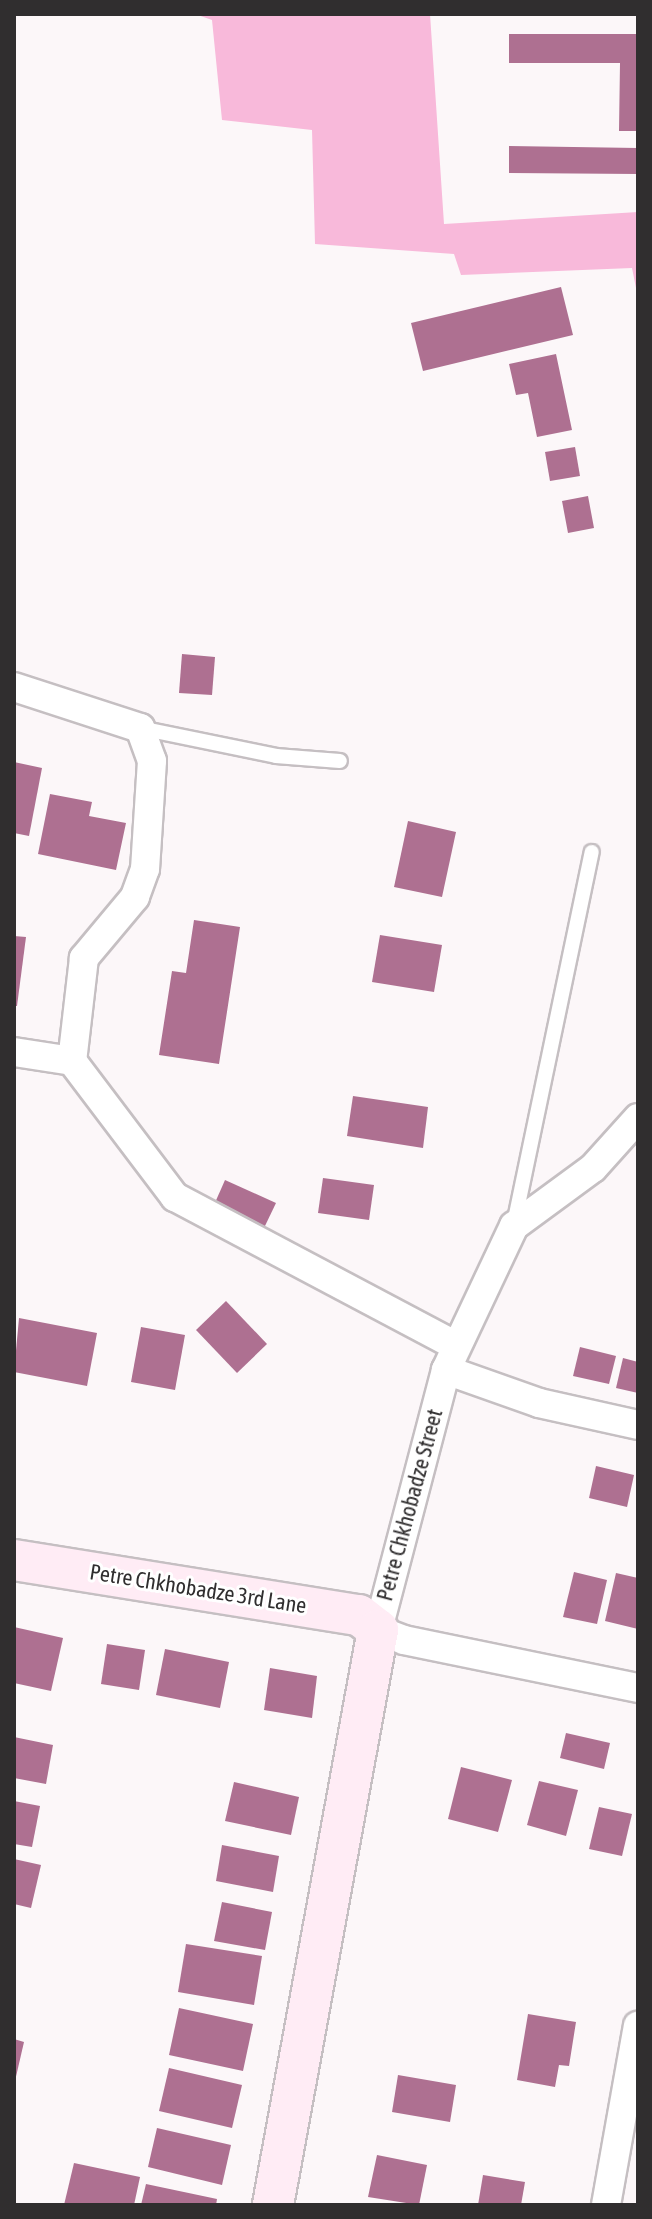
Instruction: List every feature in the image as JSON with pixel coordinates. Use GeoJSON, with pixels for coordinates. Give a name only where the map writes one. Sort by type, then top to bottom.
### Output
{"type":"FeatureCollection","features":[{"type":"Feature","properties":{"kind":"street"},"geometry":{"type":"LineString","coordinates":[[14,687],[140,728],[152,761],[145,869],[135,897],[84,958],[72,1061],[175,1197],[451,1357],[539,1403],[638,1425]]}},
{"type":"Feature","properties":{"kind":"street"},"geometry":{"type":"LineString","coordinates":[[14,1052],[72,1061]]}},
{"type":"Feature","properties":{"kind":"street"},"geometry":{"type":"LineString","coordinates":[[514,1226],[593,1168],[638,1118]]}},
{"type":"Feature","properties":{"kind":"street","name":"Petre Chkhobadze Street"},"geometry":{"type":"LineString","coordinates":[[273,2205],[378,1630],[451,1357],[514,1226]]}},
{"type":"Feature","properties":{"kind":"street","name":"Petre Chkhobadze 3rd Lane"},"geometry":{"type":"LineString","coordinates":[[14,1560],[359,1615],[378,1630]]}},
{"type":"Feature","properties":{"kind":"street"},"geometry":{"type":"LineString","coordinates":[[378,1630],[404,1640],[638,1688]]}},
{"type":"Feature","properties":{"kind":"street"},"geometry":{"type":"LineString","coordinates":[[606,2205],[638,2026]]}},
{"type":"Feature","properties":{"kind":"lane"},"geometry":{"type":"LineString","coordinates":[[140,728],[276,756],[340,761]]}},
{"type":"Feature","properties":{"kind":"lane"},"geometry":{"type":"LineString","coordinates":[[514,1226],[592,852]]}},
{"type":"Feature","properties":{"kind":"shaded area"},"geometry":{"type":"Polygon","coordinates":[[[195,14],[430,14],[444,224],[638,212],[638,298],[632,268],[461,275],[454,254],[315,244],[312,130],[222,120],[212,20],[195,14]]]}},
{"type":"Feature","properties":{"kind":"building"},"geometry":{"type":"Polygon","coordinates":[[[509,34],[638,34],[638,131],[619,131],[620,63],[509,63],[509,34]]]}},
{"type":"Feature","properties":{"kind":"building"},"geometry":{"type":"Polygon","coordinates":[[[509,146],[638,148],[638,174],[509,173],[509,146]]]}},
{"type":"Feature","properties":{"kind":"building"},"geometry":{"type":"Polygon","coordinates":[[[561,287],[573,335],[423,371],[411,323],[561,287]]]}},
{"type":"Feature","properties":{"kind":"building"},"geometry":{"type":"Polygon","coordinates":[[[556,354],[572,430],[537,437],[528,393],[516,395],[509,364],[556,354]]]}},
{"type":"Feature","properties":{"kind":"building"},"geometry":{"type":"Polygon","coordinates":[[[575,447],[580,476],[550,481],[545,452],[575,447]]]}},
{"type":"Feature","properties":{"kind":"building"},"geometry":{"type":"Polygon","coordinates":[[[588,496],[594,528],[568,533],[562,501],[588,496]]]}},
{"type":"Feature","properties":{"kind":"building"},"geometry":{"type":"Polygon","coordinates":[[[182,654],[215,657],[212,695],[179,693],[182,654]]]}},
{"type":"Feature","properties":{"kind":"building"},"geometry":{"type":"Polygon","coordinates":[[[14,762],[42,768],[29,836],[14,833],[14,762]]]}},
{"type":"Feature","properties":{"kind":"building"},"geometry":{"type":"Polygon","coordinates":[[[50,794],[92,802],[89,816],[126,823],[116,870],[38,854],[50,794]]]}},
{"type":"Feature","properties":{"kind":"building"},"geometry":{"type":"Polygon","coordinates":[[[408,821],[456,832],[442,897],[394,887],[408,821]]]}},
{"type":"Feature","properties":{"kind":"building"},"geometry":{"type":"Polygon","coordinates":[[[194,920],[240,927],[219,1064],[159,1055],[172,971],[186,973],[194,920]]]}},
{"type":"Feature","properties":{"kind":"building"},"geometry":{"type":"Polygon","coordinates":[[[380,935],[442,945],[434,992],[372,982],[380,935]]]}},
{"type":"Feature","properties":{"kind":"building"},"geometry":{"type":"Polygon","coordinates":[[[14,936],[26,937],[17,1006],[14,1006],[14,936]]]}},
{"type":"Feature","properties":{"kind":"building"},"geometry":{"type":"Polygon","coordinates":[[[353,1096],[428,1107],[423,1148],[347,1136],[353,1096]]]}},
{"type":"Feature","properties":{"kind":"building"},"geometry":{"type":"Polygon","coordinates":[[[323,1178],[374,1185],[369,1220],[318,1213],[323,1178]]]}},
{"type":"Feature","properties":{"kind":"building"},"geometry":{"type":"Polygon","coordinates":[[[225,1180],[276,1203],[264,1228],[214,1205],[225,1180]]]}},
{"type":"Feature","properties":{"kind":"building"},"geometry":{"type":"Polygon","coordinates":[[[226,1301],[267,1344],[237,1373],[196,1330],[226,1301]]]}},
{"type":"Feature","properties":{"kind":"building"},"geometry":{"type":"Polygon","coordinates":[[[19,1318],[97,1333],[87,1386],[14,1372],[19,1318]]]}},
{"type":"Feature","properties":{"kind":"building"},"geometry":{"type":"Polygon","coordinates":[[[141,1327],[185,1335],[175,1390],[131,1382],[141,1327]]]}},
{"type":"Feature","properties":{"kind":"building"},"geometry":{"type":"Polygon","coordinates":[[[580,1347],[616,1356],[609,1384],[573,1376],[580,1347]]]}},
{"type":"Feature","properties":{"kind":"building"},"geometry":{"type":"Polygon","coordinates":[[[623,1358],[638,1362],[638,1393],[616,1388],[623,1358]]]}},
{"type":"Feature","properties":{"kind":"building"},"geometry":{"type":"Polygon","coordinates":[[[596,1466],[634,1475],[627,1507],[589,1498],[596,1466]]]}},
{"type":"Feature","properties":{"kind":"building"},"geometry":{"type":"Polygon","coordinates":[[[574,1572],[607,1580],[597,1624],[563,1617],[574,1572]]]}},
{"type":"Feature","properties":{"kind":"building"},"geometry":{"type":"Polygon","coordinates":[[[616,1573],[638,1578],[638,1629],[605,1621],[616,1573]]]}},
{"type":"Feature","properties":{"kind":"building"},"geometry":{"type":"Polygon","coordinates":[[[14,1627],[63,1638],[51,1691],[14,1683],[14,1627]]]}},
{"type":"Feature","properties":{"kind":"building"},"geometry":{"type":"Polygon","coordinates":[[[107,1644],[145,1650],[139,1690],[101,1684],[107,1644]]]}},
{"type":"Feature","properties":{"kind":"building"},"geometry":{"type":"Polygon","coordinates":[[[165,1649],[229,1662],[220,1708],[156,1695],[165,1649]]]}},
{"type":"Feature","properties":{"kind":"building"},"geometry":{"type":"Polygon","coordinates":[[[270,1668],[317,1676],[312,1718],[264,1710],[270,1668]]]}},
{"type":"Feature","properties":{"kind":"building"},"geometry":{"type":"Polygon","coordinates":[[[566,1733],[610,1743],[604,1769],[560,1758],[566,1733]]]}},
{"type":"Feature","properties":{"kind":"building"},"geometry":{"type":"Polygon","coordinates":[[[14,1737],[53,1745],[46,1784],[14,1778],[14,1737]]]}},
{"type":"Feature","properties":{"kind":"building"},"geometry":{"type":"Polygon","coordinates":[[[461,1767],[512,1780],[498,1832],[448,1819],[461,1767]]]}},
{"type":"Feature","properties":{"kind":"building"},"geometry":{"type":"Polygon","coordinates":[[[539,1781],[578,1790],[566,1836],[527,1825],[539,1781]]]}},
{"type":"Feature","properties":{"kind":"building"},"geometry":{"type":"Polygon","coordinates":[[[234,1782],[299,1797],[291,1835],[225,1821],[234,1782]]]}},
{"type":"Feature","properties":{"kind":"building"},"geometry":{"type":"Polygon","coordinates":[[[14,1801],[40,1806],[32,1847],[14,1844],[14,1801]]]}},
{"type":"Feature","properties":{"kind":"building"},"geometry":{"type":"Polygon","coordinates":[[[599,1807],[632,1814],[622,1856],[589,1849],[599,1807]]]}},
{"type":"Feature","properties":{"kind":"building"},"geometry":{"type":"Polygon","coordinates":[[[222,1845],[279,1856],[273,1892],[216,1881],[222,1845]]]}},
{"type":"Feature","properties":{"kind":"building"},"geometry":{"type":"Polygon","coordinates":[[[14,1859],[41,1865],[31,1908],[14,1904],[14,1859]]]}},
{"type":"Feature","properties":{"kind":"building"},"geometry":{"type":"Polygon","coordinates":[[[222,1902],[272,1912],[265,1950],[214,1941],[222,1902]]]}},
{"type":"Feature","properties":{"kind":"building"},"geometry":{"type":"Polygon","coordinates":[[[186,1944],[262,1956],[254,2005],[178,1992],[186,1944]]]}},
{"type":"Feature","properties":{"kind":"building"},"geometry":{"type":"Polygon","coordinates":[[[179,2008],[253,2024],[243,2071],[169,2055],[179,2008]]]}},
{"type":"Feature","properties":{"kind":"building"},"geometry":{"type":"Polygon","coordinates":[[[528,2014],[576,2022],[569,2066],[559,2065],[555,2087],[517,2080],[528,2014]]]}},
{"type":"Feature","properties":{"kind":"building"},"geometry":{"type":"Polygon","coordinates":[[[14,2039],[24,2042],[15,2081],[14,2081],[14,2039]]]}},
{"type":"Feature","properties":{"kind":"building"},"geometry":{"type":"Polygon","coordinates":[[[169,2068],[242,2085],[232,2128],[159,2111],[169,2068]]]}},
{"type":"Feature","properties":{"kind":"building"},"geometry":{"type":"Polygon","coordinates":[[[398,2075],[456,2085],[450,2122],[392,2112],[398,2075]]]}},
{"type":"Feature","properties":{"kind":"building"},"geometry":{"type":"Polygon","coordinates":[[[157,2128],[231,2145],[222,2185],[148,2167],[157,2128]]]}},
{"type":"Feature","properties":{"kind":"building"},"geometry":{"type":"Polygon","coordinates":[[[377,2155],[427,2165],[419,2205],[368,2197],[377,2155]]]}},
{"type":"Feature","properties":{"kind":"building"},"geometry":{"type":"Polygon","coordinates":[[[74,2163],[140,2177],[134,2205],[64,2205],[74,2163]]]}},
{"type":"Feature","properties":{"kind":"building"},"geometry":{"type":"Polygon","coordinates":[[[483,2175],[525,2182],[521,2205],[478,2205],[483,2175]]]}},
{"type":"Feature","properties":{"kind":"building"},"geometry":{"type":"Polygon","coordinates":[[[146,2184],[217,2199],[216,2205],[141,2205],[146,2184]]]}}]}
